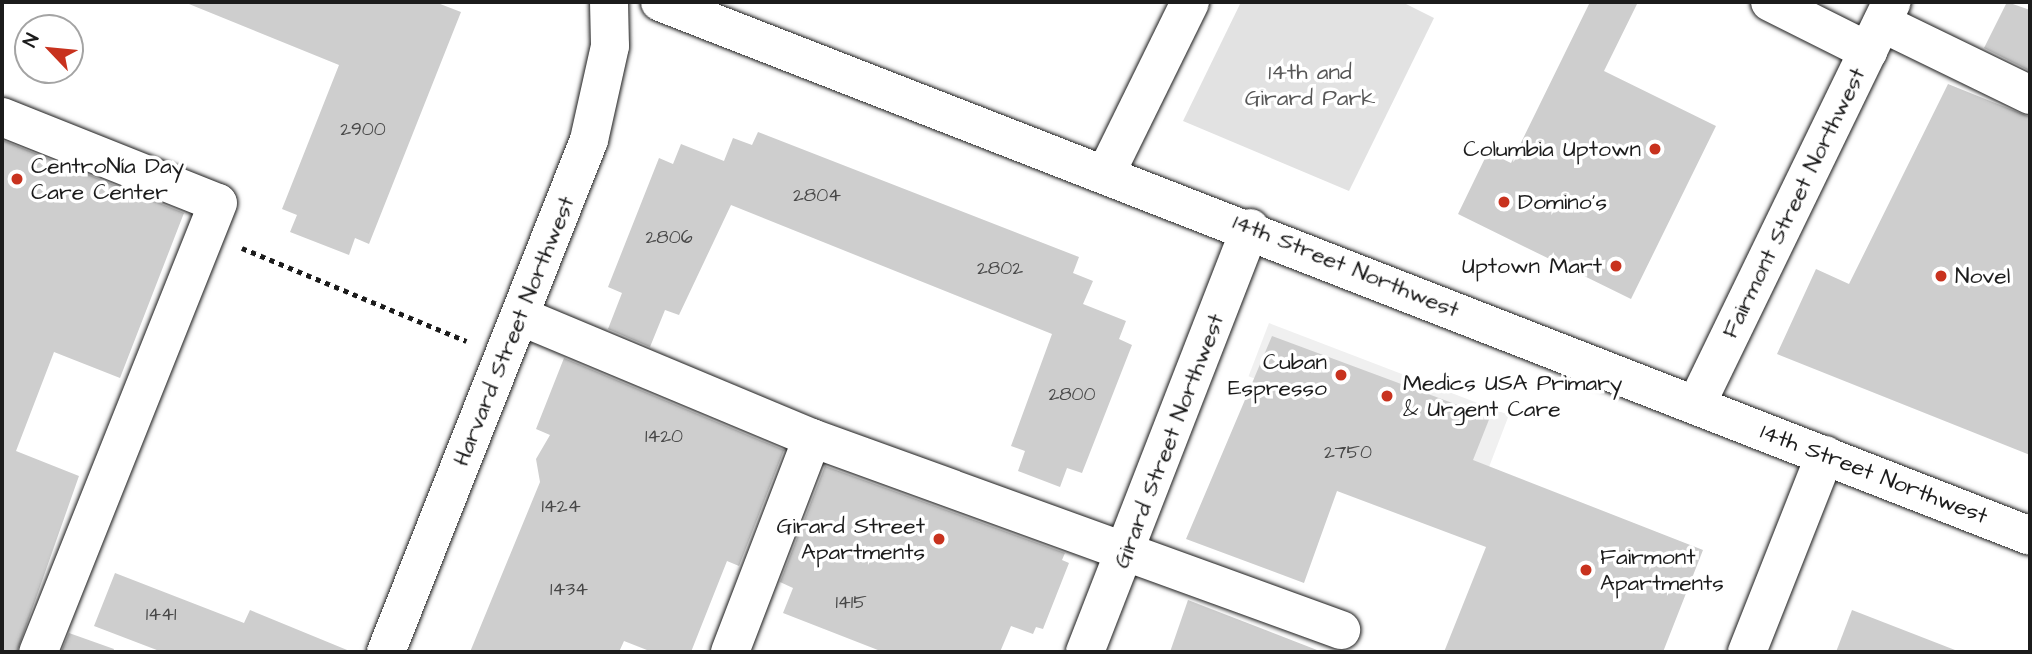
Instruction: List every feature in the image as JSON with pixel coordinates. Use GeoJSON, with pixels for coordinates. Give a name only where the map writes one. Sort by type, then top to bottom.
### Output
{"type":"FeatureCollection","features":[{"type":"Feature","properties":{"kind":"main road","name":"Harvard Street Northwest"},"geometry":{"type":"LineString","coordinates":[[386,652],[589,140],[610,46],[609,2]]}},
{"type":"Feature","properties":{"kind":"main road","name":"14th Street Northwest"},"geometry":{"type":"LineString","coordinates":[[660,2],[1107,172],[2030,536]]}},
{"type":"Feature","properties":{"kind":"main road"},"geometry":{"type":"LineString","coordinates":[[1107,172],[1190,2]]}},
{"type":"Feature","properties":{"kind":"main road"},"geometry":{"type":"LineString","coordinates":[[1770,2],[1881,25],[2030,95]]}},
{"type":"Feature","properties":{"kind":"main road","name":"Fairmont Street Northwest"},"geometry":{"type":"LineString","coordinates":[[1696,405],[1881,25]]}},
{"type":"Feature","properties":{"kind":"main road"},"geometry":{"type":"LineString","coordinates":[[2,117],[218,203],[38,652]]}},
{"type":"Feature","properties":{"kind":"main road","name":"Girard Street Northwest"},"geometry":{"type":"LineString","coordinates":[[1085,652],[1250,228]]}},
{"type":"Feature","properties":{"kind":"main road"},"geometry":{"type":"LineString","coordinates":[[520,316],[812,438],[1341,630]]}},
{"type":"Feature","properties":{"kind":"main road"},"geometry":{"type":"LineString","coordinates":[[730,652],[812,438]]}},
{"type":"Feature","properties":{"kind":"main road"},"geometry":{"type":"LineString","coordinates":[[1747,652],[1825,455]]}},
{"type":"Feature","properties":{"kind":"path"},"geometry":{"type":"LineString","coordinates":[[206,233],[504,356]]}},
{"type":"Feature","properties":{"kind":"shaded area"},"geometry":{"type":"Polygon","coordinates":[[[1269,323],[1509,415],[1489,468],[1249,376],[1269,323]]]}},
{"type":"Feature","properties":{"kind":"green space","name":"14th and Girard Park"},"geometry":{"type":"Polygon","coordinates":[[[1241,2],[1402,2],[1434,18],[1349,191],[1183,121],[1241,2]]]}},
{"type":"Feature","properties":{"kind":"building"},"geometry":{"type":"Polygon","coordinates":[[[184,2],[435,2],[461,12],[369,244],[355,238],[349,255],[290,232],[297,215],[282,209],[339,65],[184,2]]]}},
{"type":"Feature","properties":{"kind":"building","name":"Columbia Uptown"},"geometry":{"type":"Polygon","coordinates":[[[1590,2],[1638,2],[1604,71],[1716,126],[1631,299],[1458,214],[1488,152],[1511,163],[1590,2]]]}},
{"type":"Feature","properties":{"kind":"building"},"geometry":{"type":"Polygon","coordinates":[[[2007,2],[2030,10],[2030,71],[1984,48],[2007,2]]]}},
{"type":"Feature","properties":{"kind":"building","name":"Novel"},"geometry":{"type":"Polygon","coordinates":[[[1948,84],[2030,117],[2030,455],[1777,354],[1816,269],[1849,284],[1948,84]]]}},
{"type":"Feature","properties":{"kind":"building"},"geometry":{"type":"Polygon","coordinates":[[[758,132],[1079,257],[1073,273],[1093,281],[1083,304],[1126,321],[1119,339],[1132,345],[1082,473],[1067,468],[1060,487],[1018,471],[1025,451],[1011,446],[1052,334],[731,205],[679,315],[665,310],[650,347],[608,329],[622,293],[608,287],[659,158],[673,164],[681,144],[724,161],[733,138],[752,145],[758,132]]]}},
{"type":"Feature","properties":{"kind":"building"},"geometry":{"type":"Polygon","coordinates":[[[2,140],[184,213],[120,378],[54,352],[16,451],[79,476],[17,652],[2,652],[2,140]]]}},
{"type":"Feature","properties":{"kind":"building"},"geometry":{"type":"Polygon","coordinates":[[[1272,336],[1490,417],[1473,460],[1703,550],[1663,652],[1444,652],[1486,547],[1337,491],[1304,583],[1186,539],[1272,336]]]}},
{"type":"Feature","properties":{"kind":"building"},"geometry":{"type":"Polygon","coordinates":[[[564,358],[784,450],[739,566],[727,561],[691,652],[652,652],[624,641],[619,652],[470,652],[540,482],[536,459],[550,435],[536,429],[564,358]]]}},
{"type":"Feature","properties":{"kind":"building"},"geometry":{"type":"Polygon","coordinates":[[[825,466],[1065,553],[1062,560],[1069,563],[1043,629],[1036,627],[1033,634],[1011,626],[1000,652],[883,652],[783,613],[793,588],[780,582],[825,466]]]}},
{"type":"Feature","properties":{"kind":"building"},"geometry":{"type":"Polygon","coordinates":[[[115,573],[244,623],[250,610],[352,652],[162,652],[94,626],[115,573]]]}},
{"type":"Feature","properties":{"kind":"building"},"geometry":{"type":"Polygon","coordinates":[[[1188,600],[1317,650],[1170,652],[1188,600]]]}},
{"type":"Feature","properties":{"kind":"building"},"geometry":{"type":"Polygon","coordinates":[[[1852,610],[1955,650],[1955,652],[1836,652],[1852,610]]]}},
{"type":"Feature","properties":{"kind":"building"},"geometry":{"type":"Polygon","coordinates":[[[69,633],[114,649],[113,652],[61,652],[69,633]]]}},
{"type":"Feature","properties":{"kind":"place","name":"Columbia Uptown"},"geometry":{"type":"Point","coordinates":[1655,149]}},
{"type":"Feature","properties":{"kind":"place","name":"CentroNía Day Care Center"},"geometry":{"type":"Point","coordinates":[17,179]}},
{"type":"Feature","properties":{"kind":"place","name":"Domino's"},"geometry":{"type":"Point","coordinates":[1504,202]}},
{"type":"Feature","properties":{"kind":"place","name":"Uptown Mart"},"geometry":{"type":"Point","coordinates":[1616,266]}},
{"type":"Feature","properties":{"kind":"place","name":"Novel"},"geometry":{"type":"Point","coordinates":[1941,276]}},
{"type":"Feature","properties":{"kind":"place","name":"Cuban Espresso"},"geometry":{"type":"Point","coordinates":[1341,375]}},
{"type":"Feature","properties":{"kind":"place","name":"Medics USA Primary & Urgent Care"},"geometry":{"type":"Point","coordinates":[1387,396]}},
{"type":"Feature","properties":{"kind":"place","name":"Girard Street Apartments"},"geometry":{"type":"Point","coordinates":[939,539]}},
{"type":"Feature","properties":{"kind":"place","name":"Fairmont Apartments"},"geometry":{"type":"Point","coordinates":[1586,570]}}]}
